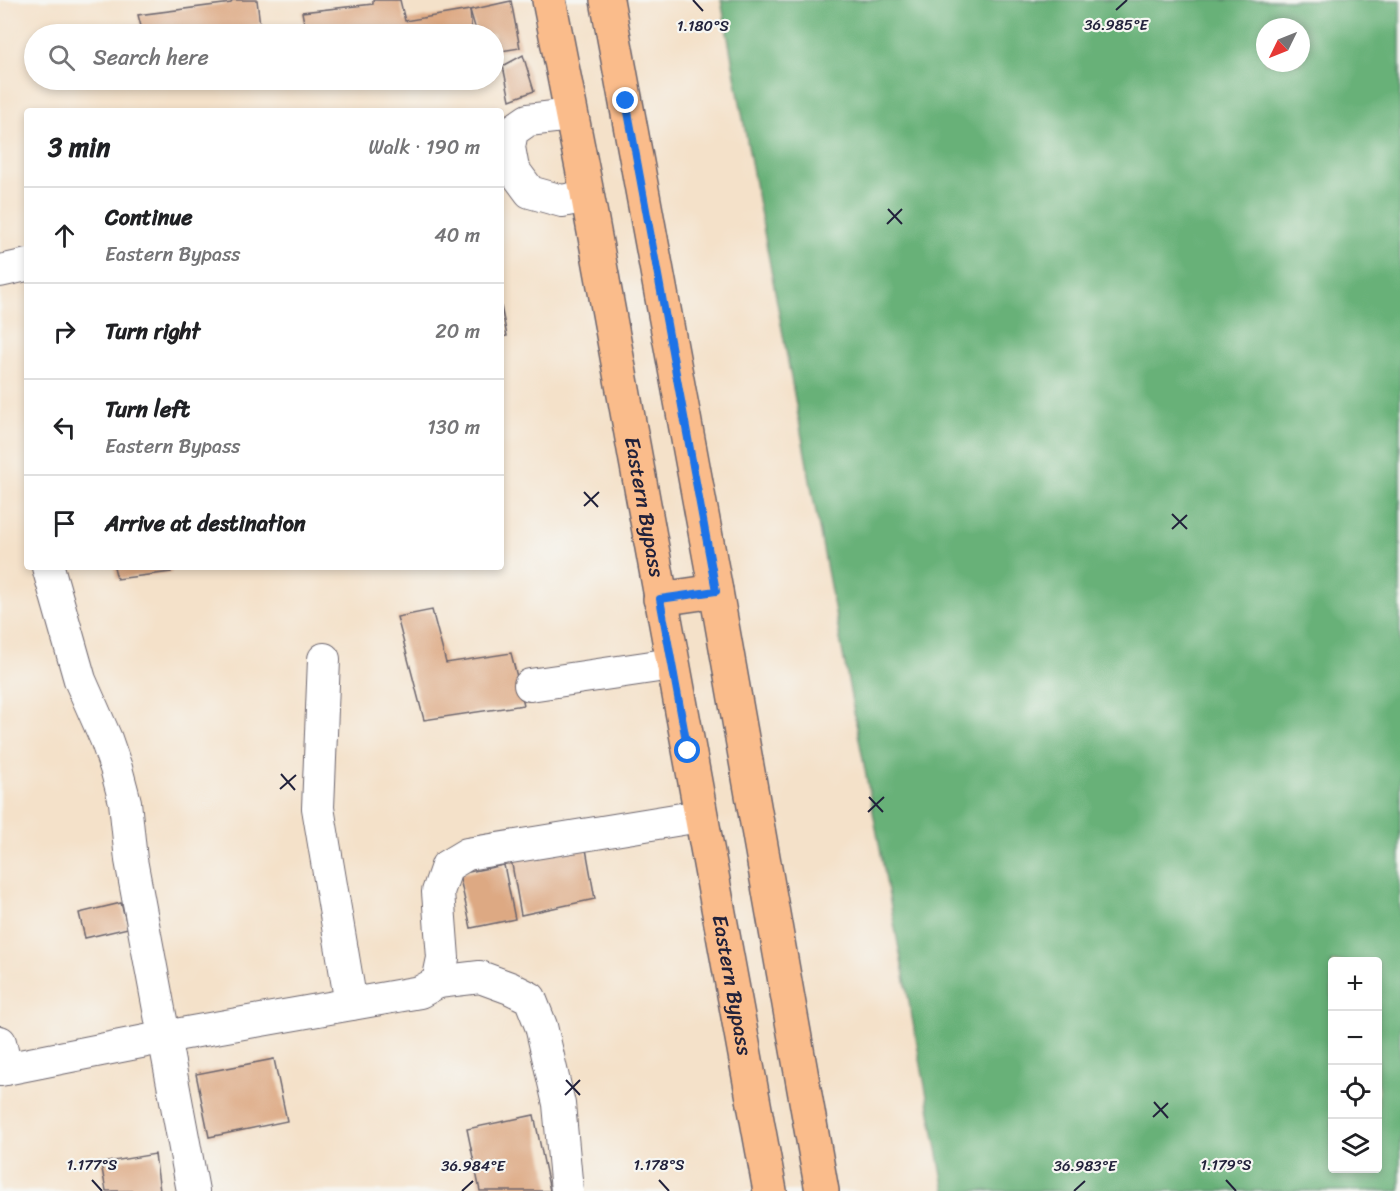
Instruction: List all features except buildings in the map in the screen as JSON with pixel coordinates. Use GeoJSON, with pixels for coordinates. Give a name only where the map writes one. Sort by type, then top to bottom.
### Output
{"type":"FeatureCollection","features":[{"type":"Feature","properties":{"kind":"main road","name":"Eastern Bypass"},"geometry":{"type":"LineString","coordinates":[[549,0],[770,1191]]}},
{"type":"Feature","properties":{"kind":"main road"},"geometry":{"type":"LineString","coordinates":[[607,0],[716,591],[822,1191]]}},
{"type":"Feature","properties":{"kind":"main road"},"geometry":{"type":"LineString","coordinates":[[660,599],[716,591]]}},
{"type":"Feature","properties":{"kind":"street"},"geometry":{"type":"LineString","coordinates":[[571,115],[528,120],[512,130],[508,147],[513,169],[530,192],[562,201],[587,196]]}},
{"type":"Feature","properties":{"kind":"street"},"geometry":{"type":"LineString","coordinates":[[0,271],[24,266]]}},
{"type":"Feature","properties":{"kind":"street"},"geometry":{"type":"LineString","coordinates":[[49,570],[80,680],[117,768],[125,802],[131,860],[193,1191]]}},
{"type":"Feature","properties":{"kind":"street"},"geometry":{"type":"LineString","coordinates":[[324,659],[318,808],[351,1004]]}},
{"type":"Feature","properties":{"kind":"street"},"geometry":{"type":"LineString","coordinates":[[530,685],[672,664]]}},
{"type":"Feature","properties":{"kind":"street"},"geometry":{"type":"LineString","coordinates":[[438,982],[443,958],[438,892],[447,866],[467,854],[700,816]]}},
{"type":"Feature","properties":{"kind":"street"},"geometry":{"type":"LineString","coordinates":[[2,1060],[164,1038],[420,992],[438,982],[480,977],[530,998],[541,1026],[559,1104],[567,1191]]}},
{"type":"Feature","properties":{"kind":"green space"},"geometry":{"type":"Polygon","coordinates":[[[721,0],[1400,0],[1400,1191],[945,1191],[721,0]]]}},
{"type":"Feature","properties":{"kind":"route"},"geometry":{"type":"LineString","coordinates":[[626,101],[716,591],[660,599],[688,751]]}}]}
